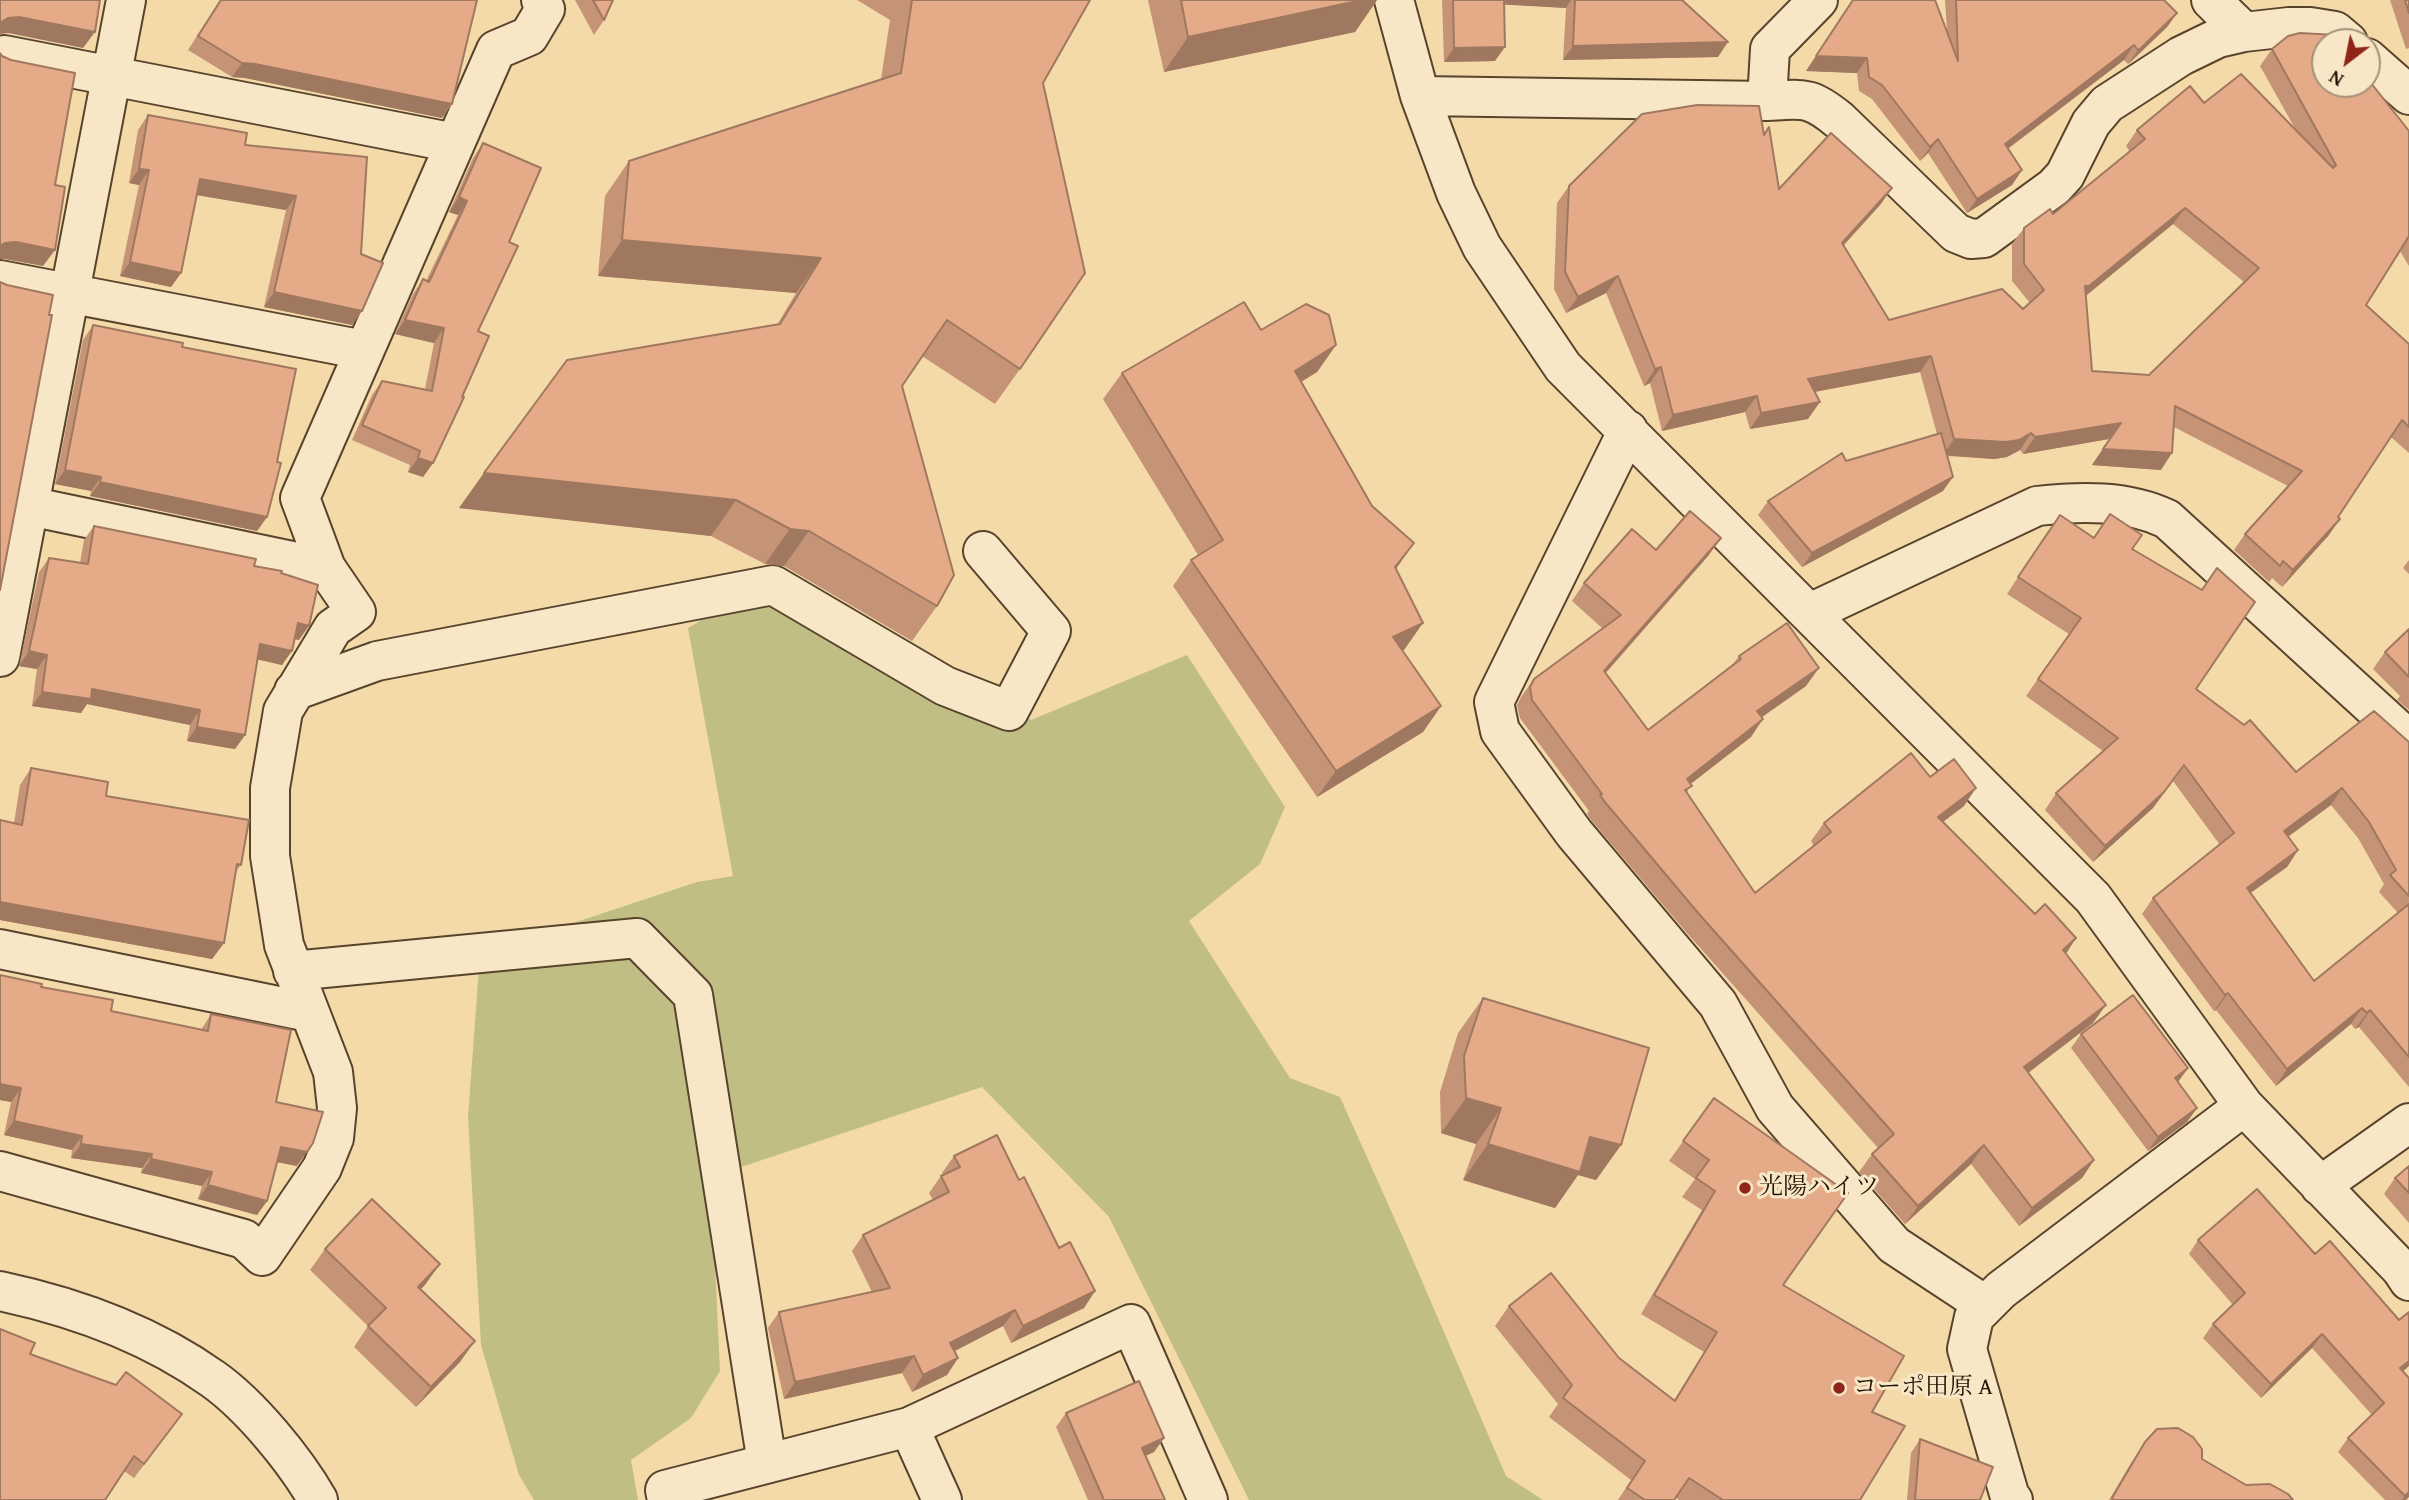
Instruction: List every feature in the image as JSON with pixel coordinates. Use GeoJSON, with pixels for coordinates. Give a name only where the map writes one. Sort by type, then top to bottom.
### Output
{"type":"FeatureCollection","features":[{"type":"Feature","properties":{"kind":"street"},"geometry":{"type":"LineString","coordinates":[[0,657],[127,0]]}},
{"type":"Feature","properties":{"kind":"street"},"geometry":{"type":"LineString","coordinates":[[0,1171],[244,1239],[262,1256],[322,1168],[334,1138],[337,1108],[332,1072],[284,944],[270,856],[270,788],[283,711],[332,628],[356,612],[326,568],[300,498],[496,50],[529,36],[545,9],[541,0]]}},
{"type":"Feature","properties":{"kind":"street"},"geometry":{"type":"LineString","coordinates":[[1394,0],[1420,96],[1457,193],[1482,247],[1563,367],[2093,898],[2244,1106],[2409,1280]]}},
{"type":"Feature","properties":{"kind":"street"},"geometry":{"type":"LineString","coordinates":[[1767,101],[1770,49],[1818,0]]}},
{"type":"Feature","properties":{"kind":"street"},"geometry":{"type":"LineString","coordinates":[[2211,0],[2244,32]]}},
{"type":"Feature","properties":{"kind":"street"},"geometry":{"type":"LineString","coordinates":[[1420,96],[1767,101],[1804,99],[1822,106],[1956,233],[1971,239],[1984,238],[2054,187],[2065,175],[2091,123],[2107,104],[2181,57],[2218,38],[2244,32],[2289,13],[2310,27],[2316,28]]}},
{"type":"Feature","properties":{"kind":"street"},"geometry":{"type":"LineString","coordinates":[[4,55],[455,143]]}},
{"type":"Feature","properties":{"kind":"street"},"geometry":{"type":"LineString","coordinates":[[2381,70],[2409,95]]}},
{"type":"Feature","properties":{"kind":"street"},"geometry":{"type":"LineString","coordinates":[[0,281],[364,350]]}},
{"type":"Feature","properties":{"kind":"street"},"geometry":{"type":"LineString","coordinates":[[1628,430],[1494,702],[1500,731],[1574,833],[1718,1004],[1775,1108],[1894,1245],[1985,1305]]}},
{"type":"Feature","properties":{"kind":"street"},"geometry":{"type":"LineString","coordinates":[[1810,613],[2037,506],[2076,502],[2145,509],[2167,519],[2409,740]]}},
{"type":"Feature","properties":{"kind":"street"},"geometry":{"type":"LineString","coordinates":[[29,506],[326,568]]}},
{"type":"Feature","properties":{"kind":"street"},"geometry":{"type":"LineString","coordinates":[[295,691],[377,661],[773,585],[945,686],[1009,711],[1051,631],[983,551]]}},
{"type":"Feature","properties":{"kind":"street"},"geometry":{"type":"LineString","coordinates":[[293,971],[638,937],[693,995],[767,1463]]}},
{"type":"Feature","properties":{"kind":"street"},"geometry":{"type":"LineString","coordinates":[[0,949],[308,1012]]}},
{"type":"Feature","properties":{"kind":"street"},"geometry":{"type":"LineString","coordinates":[[2013,1500],[1967,1349],[1974,1317],[2001,1290],[2244,1106]]}},
{"type":"Feature","properties":{"kind":"street"},"geometry":{"type":"LineString","coordinates":[[2320,1186],[2409,1123]]}},
{"type":"Feature","properties":{"kind":"street"},"geometry":{"type":"LineString","coordinates":[[0,1291],[93,1317],[159,1346],[214,1380],[263,1425],[305,1478],[318,1500]]}},
{"type":"Feature","properties":{"kind":"street"},"geometry":{"type":"LineString","coordinates":[[667,1500],[665,1490],[909,1427],[1131,1324],[1208,1500]]}},
{"type":"Feature","properties":{"kind":"street"},"geometry":{"type":"LineString","coordinates":[[909,1427],[942,1500]]}},
{"type":"Feature","properties":{"kind":"shaded area"},"geometry":{"type":"Polygon","coordinates":[[[778,575],[1031,720],[1187,655],[1285,807],[1260,864],[1189,921],[1290,1078],[1340,1097],[1506,1476],[1543,1500],[1249,1500],[1109,1217],[982,1087],[711,1177],[720,1371],[691,1418],[631,1460],[638,1500],[534,1500],[519,1475],[481,1345],[468,1117],[480,954],[697,882],[733,876],[688,628],[778,575]]]}},
{"type":"Feature","properties":{"kind":"building"},"geometry":{"type":"Polygon","coordinates":[[[0,0],[100,0],[95,32],[19,17],[8,18],[0,23],[0,0]]]}},
{"type":"Feature","properties":{"kind":"building"},"geometry":{"type":"Polygon","coordinates":[[[221,0],[477,0],[452,104],[242,63],[198,36],[221,0]]]}},
{"type":"Feature","properties":{"kind":"building"},"geometry":{"type":"Polygon","coordinates":[[[593,0],[613,0],[604,20],[593,0]]]}},
{"type":"Feature","properties":{"kind":"building"},"geometry":{"type":"Polygon","coordinates":[[[912,0],[1090,0],[1043,83],[1085,273],[1020,369],[947,320],[902,386],[954,575],[937,606],[809,531],[790,529],[736,500],[484,473],[567,360],[780,324],[821,258],[622,240],[629,161],[901,73],[912,0]]]}},
{"type":"Feature","properties":{"kind":"building"},"geometry":{"type":"Polygon","coordinates":[[[1181,0],[1362,0],[1188,37],[1181,0]]]}},
{"type":"Feature","properties":{"kind":"building"},"geometry":{"type":"Polygon","coordinates":[[[1453,0],[1504,0],[1505,47],[1454,48],[1453,0]]]}},
{"type":"Feature","properties":{"kind":"building"},"geometry":{"type":"Polygon","coordinates":[[[1575,0],[1682,0],[1728,42],[1573,46],[1575,0]]]}},
{"type":"Feature","properties":{"kind":"building"},"geometry":{"type":"Polygon","coordinates":[[[1853,0],[1935,0],[1958,61],[1956,0],[2164,0],[2177,13],[2141,48],[2138,50],[2134,45],[2005,144],[2022,170],[1977,199],[1938,139],[1930,147],[1882,85],[1869,77],[1867,58],[1816,56],[1853,0]]]}},
{"type":"Feature","properties":{"kind":"building"},"geometry":{"type":"Polygon","coordinates":[[[2311,34],[2311,98],[2381,98],[2381,96],[2409,131],[2409,236],[2366,305],[2409,344],[2409,427],[2402,420],[2338,517],[2340,519],[2293,570],[2283,561],[2280,566],[2245,534],[2302,471],[2175,406],[2172,453],[2103,449],[2121,423],[2035,437],[2031,433],[2019,440],[2006,442],[1954,439],[1931,356],[1808,379],[1820,402],[1761,413],[1757,396],[1673,415],[1661,367],[1655,369],[1618,276],[1578,297],[1565,272],[1569,186],[1642,114],[1697,105],[1759,106],[1764,135],[1769,127],[1779,189],[1831,133],[1892,188],[1842,243],[1889,320],[2002,289],[2023,309],[2044,290],[2024,264],[2024,228],[2050,209],[2053,214],[2145,139],[2137,130],[2190,86],[2204,103],[2241,74],[2333,168],[2336,165],[2272,49],[2288,36],[2311,34]],[[2185,208],[2089,286],[2085,286],[2092,371],[2149,375],[2259,268],[2185,208]]]}},
{"type":"Feature","properties":{"kind":"building"},"geometry":{"type":"Polygon","coordinates":[[[0,53],[11,60],[75,73],[55,185],[65,187],[55,250],[16,242],[0,246],[0,53]]]}},
{"type":"Feature","properties":{"kind":"building"},"geometry":{"type":"Polygon","coordinates":[[[148,115],[247,133],[245,145],[367,157],[361,254],[383,263],[362,311],[274,292],[296,196],[200,179],[181,273],[130,262],[149,170],[139,169],[148,115]]]}},
{"type":"Feature","properties":{"kind":"building"},"geometry":{"type":"Polygon","coordinates":[[[483,143],[541,168],[509,242],[518,246],[478,331],[489,336],[433,463],[418,458],[420,451],[362,425],[382,381],[432,391],[444,328],[405,320],[423,279],[429,282],[467,201],[459,197],[483,143]]]}},
{"type":"Feature","properties":{"kind":"building"},"geometry":{"type":"Polygon","coordinates":[[[0,282],[53,295],[49,315],[52,315],[0,590],[0,282]]]}},
{"type":"Feature","properties":{"kind":"building"},"geometry":{"type":"Polygon","coordinates":[[[1244,302],[1261,330],[1306,304],[1329,315],[1336,345],[1295,371],[1372,506],[1414,543],[1395,567],[1423,623],[1393,637],[1441,706],[1336,771],[1191,560],[1223,540],[1122,373],[1244,302]]]}},
{"type":"Feature","properties":{"kind":"building"},"geometry":{"type":"Polygon","coordinates":[[[93,325],[183,343],[182,347],[296,369],[277,462],[281,463],[267,517],[100,482],[101,477],[65,470],[93,325]]]}},
{"type":"Feature","properties":{"kind":"building"},"geometry":{"type":"Polygon","coordinates":[[[1941,433],[1953,477],[1812,553],[1768,501],[1842,453],[1846,461],[1941,433]]]}},
{"type":"Feature","properties":{"kind":"building"},"geometry":{"type":"Polygon","coordinates":[[[1690,511],[1721,538],[1604,671],[1648,730],[1741,659],[1739,656],[1787,623],[1819,668],[1757,711],[1763,719],[1687,779],[1692,786],[1685,790],[1755,893],[1831,832],[1824,823],[1911,753],[1930,777],[1954,759],[1976,788],[1938,817],[2035,914],[2045,904],[2076,938],[2063,950],[2106,1005],[2024,1067],[2094,1160],[2032,1208],[1984,1145],[1918,1206],[1872,1154],[1894,1134],[1699,914],[1604,801],[1600,795],[1602,794],[1532,700],[1530,687],[1534,679],[1621,615],[1584,583],[1632,529],[1656,550],[1690,511]]]}},
{"type":"Feature","properties":{"kind":"building"},"geometry":{"type":"Polygon","coordinates":[[[2110,514],[2142,535],[2132,549],[2202,590],[2217,568],[2255,602],[2196,689],[2244,725],[2250,720],[2296,772],[2374,711],[2409,742],[2409,896],[2390,875],[2396,870],[2369,822],[2342,788],[2284,831],[2298,850],[2247,888],[2314,981],[2409,904],[2409,1057],[2370,1010],[2367,1013],[2362,1008],[2287,1069],[2228,993],[2225,995],[2153,898],[2234,833],[2184,765],[2164,792],[2105,846],[2056,793],[2118,738],[2038,679],[2081,618],[2018,577],[2060,515],[2094,538],[2110,514]]]}},
{"type":"Feature","properties":{"kind":"building"},"geometry":{"type":"Polygon","coordinates":[[[94,526],[256,559],[254,566],[282,571],[281,573],[318,585],[309,626],[298,623],[292,651],[260,644],[245,735],[197,727],[200,710],[92,689],[91,699],[42,692],[47,655],[29,651],[49,558],[88,564],[94,526]]]}},
{"type":"Feature","properties":{"kind":"building"},"geometry":{"type":"Polygon","coordinates":[[[2409,629],[2409,677],[2385,652],[2409,629]]]}},
{"type":"Feature","properties":{"kind":"building"},"geometry":{"type":"Polygon","coordinates":[[[31,768],[108,782],[106,796],[249,820],[241,865],[237,864],[224,943],[0,902],[0,820],[22,825],[31,768]]]}},
{"type":"Feature","properties":{"kind":"building"},"geometry":{"type":"Polygon","coordinates":[[[0,975],[42,984],[41,987],[113,1000],[111,1011],[208,1031],[211,1014],[291,1030],[276,1102],[323,1112],[313,1143],[307,1152],[281,1147],[267,1201],[208,1185],[212,1172],[151,1159],[152,1154],[81,1144],[82,1136],[14,1121],[21,1088],[0,1084],[0,975]]]}},
{"type":"Feature","properties":{"kind":"building"},"geometry":{"type":"Polygon","coordinates":[[[2133,995],[2188,1068],[2175,1078],[2197,1108],[2158,1137],[2081,1034],[2133,995]]]}},
{"type":"Feature","properties":{"kind":"building"},"geometry":{"type":"Polygon","coordinates":[[[1483,998],[1649,1048],[1621,1145],[1590,1137],[1580,1172],[1488,1144],[1501,1108],[1466,1098],[1464,1056],[1483,998]]]}},
{"type":"Feature","properties":{"kind":"building"},"geometry":{"type":"Polygon","coordinates":[[[1714,1098],[1848,1193],[1783,1285],[1904,1356],[1872,1412],[1905,1426],[1860,1500],[1723,1500],[1689,1478],[1674,1500],[1645,1500],[1627,1488],[1645,1461],[1563,1398],[1572,1385],[1509,1306],[1551,1273],[1619,1358],[1675,1401],[1717,1332],[1654,1295],[1715,1191],[1696,1178],[1709,1160],[1683,1141],[1714,1098]]]}},
{"type":"Feature","properties":{"kind":"building"},"geometry":{"type":"Polygon","coordinates":[[[997,1135],[1019,1180],[1024,1177],[1059,1248],[1070,1242],[1095,1291],[1023,1326],[1015,1310],[950,1343],[958,1358],[923,1375],[914,1356],[795,1382],[779,1312],[890,1288],[863,1235],[949,1192],[941,1176],[960,1167],[954,1156],[997,1135]]]}},
{"type":"Feature","properties":{"kind":"building"},"geometry":{"type":"Polygon","coordinates":[[[2409,1166],[2409,1193],[2395,1178],[2409,1166]]]}},
{"type":"Feature","properties":{"kind":"building"},"geometry":{"type":"Polygon","coordinates":[[[2257,1189],[2315,1254],[2330,1241],[2399,1320],[2409,1312],[2409,1361],[2400,1368],[2409,1378],[2409,1492],[2405,1496],[2348,1438],[2384,1403],[2322,1334],[2271,1384],[2213,1324],[2245,1293],[2198,1240],[2257,1189]]]}},
{"type":"Feature","properties":{"kind":"building"},"geometry":{"type":"Polygon","coordinates":[[[372,1199],[440,1264],[418,1287],[475,1341],[431,1387],[368,1326],[386,1308],[325,1249],[372,1199]]]}},
{"type":"Feature","properties":{"kind":"building"},"geometry":{"type":"Polygon","coordinates":[[[0,1329],[35,1343],[30,1354],[116,1385],[126,1372],[182,1414],[144,1464],[134,1456],[105,1500],[0,1500],[0,1329]]]}},
{"type":"Feature","properties":{"kind":"building"},"geometry":{"type":"Polygon","coordinates":[[[1139,1381],[1164,1438],[1142,1448],[1165,1500],[1104,1500],[1066,1413],[1139,1381]]]}},
{"type":"Feature","properties":{"kind":"building"},"geometry":{"type":"Polygon","coordinates":[[[2178,1428],[2193,1437],[2202,1449],[2202,1459],[2246,1485],[2270,1484],[2293,1500],[2114,1500],[2112,1498],[2145,1442],[2157,1429],[2178,1428]]]}},
{"type":"Feature","properties":{"kind":"building"},"geometry":{"type":"Polygon","coordinates":[[[1920,1439],[1993,1467],[1980,1500],[1915,1500],[1920,1439]]]}},
{"type":"Feature","properties":{"kind":"place","name":"光陽ハイツ"},"geometry":{"type":"Point","coordinates":[1745,1188]}},
{"type":"Feature","properties":{"kind":"place","name":"コーポ田原 A"},"geometry":{"type":"Point","coordinates":[1839,1388]}}]}
